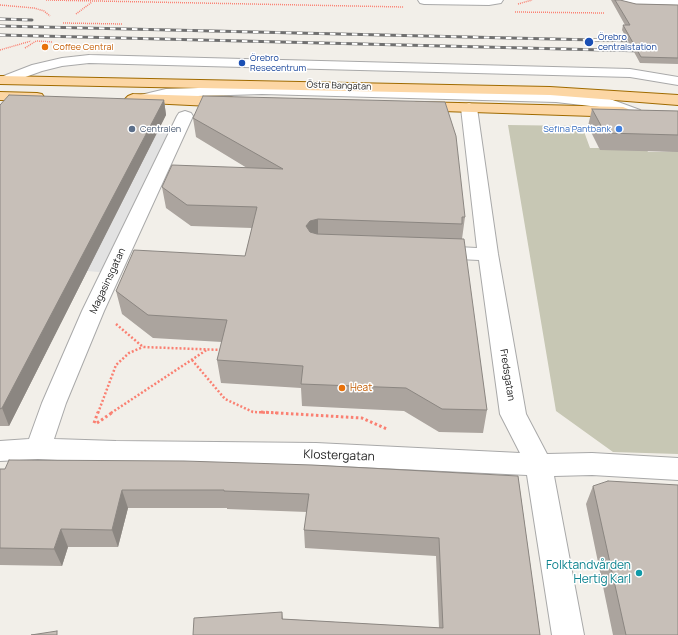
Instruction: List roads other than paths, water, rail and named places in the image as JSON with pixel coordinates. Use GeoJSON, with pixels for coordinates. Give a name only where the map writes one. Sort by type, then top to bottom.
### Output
{"type":"FeatureCollection","features":[{"type":"Feature","properties":{"kind":"main road","name":"Östra Bangatan"},"geometry":{"type":"LineString","coordinates":[[2,83],[283,85],[550,91],[678,103]]}},
{"type":"Feature","properties":{"kind":"main road"},"geometry":{"type":"LineString","coordinates":[[0,96],[48,97]]}},
{"type":"Feature","properties":{"kind":"main road","name":"Östra Bangatan"},"geometry":{"type":"LineString","coordinates":[[130,99],[647,113],[678,103]]}},
{"type":"Feature","properties":{"kind":"street"},"geometry":{"type":"LineString","coordinates":[[424,0],[497,0]]}},
{"type":"Feature","properties":{"kind":"street"},"geometry":{"type":"LineString","coordinates":[[624,1],[678,4]]}},
{"type":"Feature","properties":{"kind":"street"},"geometry":{"type":"LineString","coordinates":[[2,83],[37,68],[89,58],[630,73],[678,82]]}},
{"type":"Feature","properties":{"kind":"street"},"geometry":{"type":"LineString","coordinates":[[630,73],[678,103]]}},
{"type":"Feature","properties":{"kind":"street"},"geometry":{"type":"LineString","coordinates":[[130,99],[166,93],[262,90],[491,96],[556,98],[610,104],[647,113]]}},
{"type":"Feature","properties":{"kind":"street","name":"Fredsgatan"},"geometry":{"type":"LineString","coordinates":[[469,108],[488,254],[513,414],[539,465],[568,635]]}},
{"type":"Feature","properties":{"kind":"street","name":"Magasinsgatan"},"geometry":{"type":"LineString","coordinates":[[38,449],[54,403],[93,311],[185,116]]}},
{"type":"Feature","properties":{"kind":"street"},"geometry":{"type":"LineString","coordinates":[[418,251],[488,254]]}},
{"type":"Feature","properties":{"kind":"street","name":"Klostergatan"},"geometry":{"type":"LineString","coordinates":[[0,451],[38,449],[116,452],[316,454],[539,465],[592,464],[678,469]]}},
{"type":"Feature","properties":{"kind":"railway"},"geometry":{"type":"LineString","coordinates":[[0,19],[32,20]]}},
{"type":"Feature","properties":{"kind":"railway"},"geometry":{"type":"LineString","coordinates":[[0,26],[638,41]]}},
{"type":"Feature","properties":{"kind":"railway"},"geometry":{"type":"LineString","coordinates":[[0,35],[644,51]]}},
{"type":"Feature","properties":{"kind":"place","name":"Örebro centralstation"},"geometry":{"type":"Point","coordinates":[589,42]}},
{"type":"Feature","properties":{"kind":"place","name":"Coffee Central"},"geometry":{"type":"Point","coordinates":[45,47]}},
{"type":"Feature","properties":{"kind":"place","name":"Örebro Resecentrum"},"geometry":{"type":"Point","coordinates":[242,63]}},
{"type":"Feature","properties":{"kind":"place","name":"Centralen"},"geometry":{"type":"Point","coordinates":[132,129]}},
{"type":"Feature","properties":{"kind":"place","name":"Sefina Pantbank"},"geometry":{"type":"Point","coordinates":[619,129]}},
{"type":"Feature","properties":{"kind":"place","name":"Heat"},"geometry":{"type":"Point","coordinates":[342,388]}},
{"type":"Feature","properties":{"kind":"place","name":"Folktandvården Hertig Karl"},"geometry":{"type":"Point","coordinates":[639,573]}}]}
